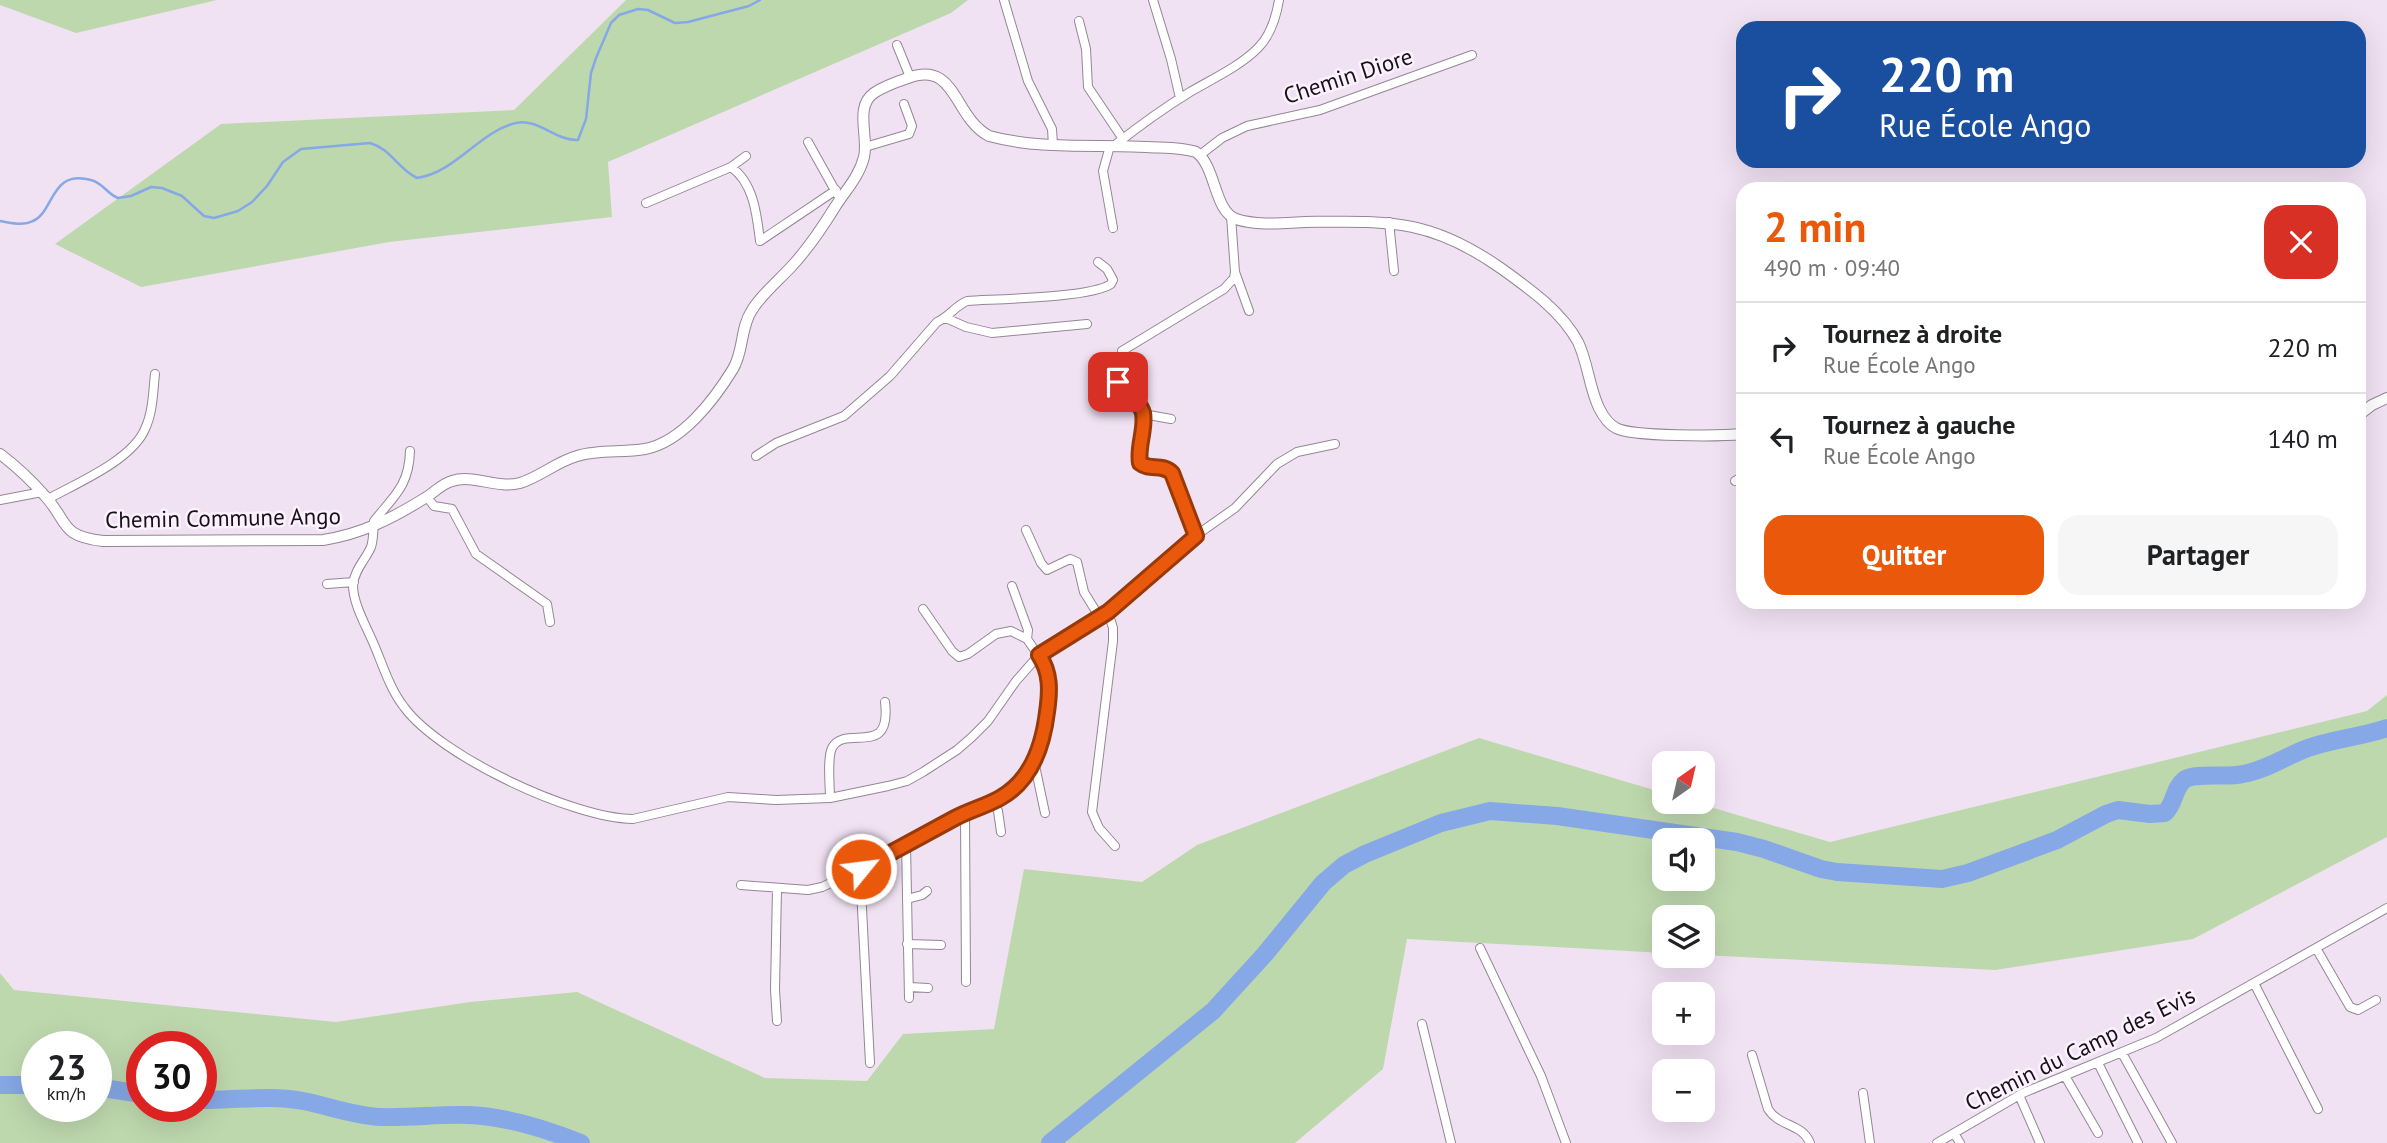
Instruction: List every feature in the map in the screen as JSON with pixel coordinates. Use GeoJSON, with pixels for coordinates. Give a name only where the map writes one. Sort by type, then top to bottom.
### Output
{"type":"FeatureCollection","features":[{"type":"Feature","properties":{"kind":"street"},"geometry":{"type":"LineString","coordinates":[[1004,0],[1028,82],[1052,129],[1053,145]]}},
{"type":"Feature","properties":{"kind":"street"},"geometry":{"type":"LineString","coordinates":[[1153,0],[1180,98]]}},
{"type":"Feature","properties":{"kind":"street"},"geometry":{"type":"LineString","coordinates":[[1113,228],[1102,171],[1116,143],[1258,48],[1270,33],[1279,0]]}},
{"type":"Feature","properties":{"kind":"street"},"geometry":{"type":"LineString","coordinates":[[1079,21],[1086,48],[1088,87],[1116,143]]}},
{"type":"Feature","properties":{"kind":"street"},"geometry":{"type":"LineString","coordinates":[[897,45],[910,77]]}},
{"type":"Feature","properties":{"kind":"street","name":"Chemin Diore"},"geometry":{"type":"LineString","coordinates":[[1200,155],[1222,138],[1247,126],[1320,110],[1472,55]]}},
{"type":"Feature","properties":{"kind":"street","name":"Chemin Commune Ango"},"geometry":{"type":"LineString","coordinates":[[0,454],[45,496],[63,524],[80,537],[103,541],[323,540],[341,537],[374,527],[455,480],[513,484],[533,478],[577,456],[644,449],[677,434],[724,384],[740,354],[744,325],[753,308],[802,255],[838,195],[857,176],[865,147],[865,103],[871,94],[880,89],[923,74],[940,78],[953,92],[967,118],[989,136],[1053,145],[1116,143],[1191,150],[1200,155]]}},
{"type":"Feature","properties":{"kind":"street"},"geometry":{"type":"LineString","coordinates":[[865,147],[909,134],[912,126],[904,104]]}},
{"type":"Feature","properties":{"kind":"street"},"geometry":{"type":"LineString","coordinates":[[808,142],[838,195]]}},
{"type":"Feature","properties":{"kind":"street"},"geometry":{"type":"LineString","coordinates":[[1200,155],[1231,216],[1236,272],[1249,311]]}},
{"type":"Feature","properties":{"kind":"street"},"geometry":{"type":"LineString","coordinates":[[646,203],[731,167],[746,156]]}},
{"type":"Feature","properties":{"kind":"street","name":"Chemin Commune Ango"},"geometry":{"type":"LineString","coordinates":[[731,167],[746,185],[752,199],[760,241],[838,195]]}},
{"type":"Feature","properties":{"kind":"street"},"geometry":{"type":"LineString","coordinates":[[1231,216],[1251,221],[1281,223],[1389,222],[1431,231],[1481,254],[1556,313],[1578,343],[1598,407],[1606,420],[1617,429],[1639,434],[1736,434]]}},
{"type":"Feature","properties":{"kind":"street"},"geometry":{"type":"LineString","coordinates":[[1389,222],[1394,271]]}},
{"type":"Feature","properties":{"kind":"street"},"geometry":{"type":"LineString","coordinates":[[756,456],[776,443],[844,416],[890,376],[937,323],[959,304],[967,301],[1102,289],[1113,280],[1108,269],[1098,262]]}},
{"type":"Feature","properties":{"kind":"street"},"geometry":{"type":"LineString","coordinates":[[1122,351],[1224,289],[1236,272]]}},
{"type":"Feature","properties":{"kind":"street"},"geometry":{"type":"LineString","coordinates":[[946,318],[966,327],[992,333],[1087,324]]}},
{"type":"Feature","properties":{"kind":"street","name":"Chemin Commune Ango"},"geometry":{"type":"LineString","coordinates":[[0,500],[45,496],[108,465],[133,447],[145,429],[150,415],[155,374]]}},
{"type":"Feature","properties":{"kind":"street"},"geometry":{"type":"LineString","coordinates":[[1118,382],[1143,414],[1140,463],[1147,467],[1165,468],[1172,473],[1196,536]]}},
{"type":"Feature","properties":{"kind":"street"},"geometry":{"type":"LineString","coordinates":[[2366,410],[2387,398]]}},
{"type":"Feature","properties":{"kind":"street"},"geometry":{"type":"LineString","coordinates":[[1143,414],[1171,419]]}},
{"type":"Feature","properties":{"kind":"street"},"geometry":{"type":"LineString","coordinates":[[374,527],[372,544],[354,582],[356,601],[402,705],[420,726],[464,758],[581,811],[616,819],[651,816],[728,797],[776,800],[830,798],[907,780],[957,750],[988,721],[1016,681],[1039,655],[1108,612],[1196,536],[1235,508],[1277,464],[1288,456],[1335,444]]}},
{"type":"Feature","properties":{"kind":"street","name":"Chemin Commune Ango"},"geometry":{"type":"LineString","coordinates":[[374,527],[374,521],[387,508],[405,481],[409,470],[410,451]]}},
{"type":"Feature","properties":{"kind":"street"},"geometry":{"type":"LineString","coordinates":[[427,497],[434,506],[455,512],[472,549],[480,557],[551,601],[550,622]]}},
{"type":"Feature","properties":{"kind":"street"},"geometry":{"type":"LineString","coordinates":[[1026,530],[1041,563],[1048,570],[1070,559],[1077,562],[1084,592],[1100,618]]}},
{"type":"Feature","properties":{"kind":"street"},"geometry":{"type":"LineString","coordinates":[[327,584],[354,582]]}},
{"type":"Feature","properties":{"kind":"street"},"geometry":{"type":"LineString","coordinates":[[1012,586],[1028,630],[1027,639]]}},
{"type":"Feature","properties":{"kind":"street"},"geometry":{"type":"LineString","coordinates":[[741,885],[808,890],[822,887],[993,801],[1012,790],[1027,773],[1040,746],[1049,692],[1048,673],[1039,655],[1027,639],[1011,631],[996,635],[960,657],[952,651],[923,609]]}},
{"type":"Feature","properties":{"kind":"street"},"geometry":{"type":"LineString","coordinates":[[1108,612],[1113,628],[1112,641],[1092,812],[1099,828],[1115,846]]}},
{"type":"Feature","properties":{"kind":"street"},"geometry":{"type":"LineString","coordinates":[[830,798],[831,750],[837,743],[874,736],[880,732],[887,719],[885,702]]}},
{"type":"Feature","properties":{"kind":"street"},"geometry":{"type":"LineString","coordinates":[[1034,761],[1045,813]]}},
{"type":"Feature","properties":{"kind":"street"},"geometry":{"type":"LineString","coordinates":[[993,801],[998,811],[1001,832]]}},
{"type":"Feature","properties":{"kind":"street"},"geometry":{"type":"LineString","coordinates":[[965,813],[966,982]]}},
{"type":"Feature","properties":{"kind":"street"},"geometry":{"type":"LineString","coordinates":[[860,843],[870,1063]]}},
{"type":"Feature","properties":{"kind":"street"},"geometry":{"type":"LineString","coordinates":[[906,844],[909,998]]}},
{"type":"Feature","properties":{"kind":"street"},"geometry":{"type":"LineString","coordinates":[[777,889],[777,1021]]}},
{"type":"Feature","properties":{"kind":"street"},"geometry":{"type":"LineString","coordinates":[[907,899],[927,891]]}},
{"type":"Feature","properties":{"kind":"street","name":"Chemin du Camp des Evis"},"geometry":{"type":"LineString","coordinates":[[1937,1143],[2019,1095],[2156,1038],[2387,908]]}},
{"type":"Feature","properties":{"kind":"street"},"geometry":{"type":"LineString","coordinates":[[907,944],[941,945]]}},
{"type":"Feature","properties":{"kind":"street"},"geometry":{"type":"LineString","coordinates":[[1480,948],[1541,1076],[1566,1143]]}},
{"type":"Feature","properties":{"kind":"street"},"geometry":{"type":"LineString","coordinates":[[2316,948],[2350,1007],[2358,1010],[2376,1000]]}},
{"type":"Feature","properties":{"kind":"street"},"geometry":{"type":"LineString","coordinates":[[2254,983],[2318,1109]]}},
{"type":"Feature","properties":{"kind":"street"},"geometry":{"type":"LineString","coordinates":[[909,987],[928,988]]}},
{"type":"Feature","properties":{"kind":"street"},"geometry":{"type":"LineString","coordinates":[[1422,1024],[1451,1143]]}},
{"type":"Feature","properties":{"kind":"street"},"geometry":{"type":"LineString","coordinates":[[2122,1053],[2172,1143]]}},
{"type":"Feature","properties":{"kind":"street"},"geometry":{"type":"LineString","coordinates":[[1752,1055],[1772,1116],[1798,1128],[1806,1134],[1810,1143]]}},
{"type":"Feature","properties":{"kind":"street"},"geometry":{"type":"LineString","coordinates":[[2098,1063],[2138,1143]]}},
{"type":"Feature","properties":{"kind":"street"},"geometry":{"type":"LineString","coordinates":[[2066,1076],[2098,1133]]}},
{"type":"Feature","properties":{"kind":"street"},"geometry":{"type":"LineString","coordinates":[[1863,1093],[1871,1143]]}},
{"type":"Feature","properties":{"kind":"street"},"geometry":{"type":"LineString","coordinates":[[2019,1095],[2040,1143]]}},
{"type":"Feature","properties":{"kind":"street"},"geometry":{"type":"LineString","coordinates":[[1954,1133],[1960,1143]]}},
{"type":"Feature","properties":{"kind":"green space"},"geometry":{"type":"Polygon","coordinates":[[[0,0],[217,0],[76,33],[0,5],[0,0]]]}},
{"type":"Feature","properties":{"kind":"green space"},"geometry":{"type":"Polygon","coordinates":[[[626,0],[968,0],[951,13],[608,162],[612,217],[389,242],[141,287],[55,244],[221,124],[514,110],[626,0]]]}},
{"type":"Feature","properties":{"kind":"green space"},"geometry":{"type":"Polygon","coordinates":[[[2387,695],[2387,837],[2193,939],[1995,970],[1715,956],[1715,905],[1652,905],[1652,952],[1407,939],[1383,1069],[1295,1143],[0,1143],[0,973],[14,990],[336,1022],[470,1002],[577,992],[765,1078],[867,1081],[903,1034],[994,1029],[1024,869],[1142,882],[1197,845],[1479,738],[1652,789],[1652,814],[1715,814],[1715,808],[1830,842],[2367,711],[2387,695]]]}},
{"type":"Feature","properties":{"kind":"waterway"},"geometry":{"type":"LineString","coordinates":[[0,221],[21,224],[33,221],[46,209],[60,186],[68,180],[78,178],[95,181],[118,198],[131,196],[151,187],[162,188],[182,196],[204,216],[214,218],[238,211],[252,202],[283,162],[301,149],[370,143],[384,150],[417,178],[431,175],[456,161],[491,134],[516,123],[532,124],[562,137],[578,140],[586,119],[591,73],[611,23],[619,15],[638,9],[648,10],[675,23],[688,22],[749,6],[760,0]]}},
{"type":"Feature","properties":{"kind":"waterway"},"geometry":{"type":"LineString","coordinates":[[1050,1143],[1213,1011],[1265,954],[1323,883],[1344,865],[1441,823],[1490,811],[1557,816],[1737,842],[1837,872],[1942,879],[1968,873],[2057,840],[2118,810],[2165,813],[2181,783],[2189,778],[2251,772],[2308,748],[2387,728]]}},
{"type":"Feature","properties":{"kind":"waterway"},"geometry":{"type":"LineString","coordinates":[[0,1085],[21,1085]]}},
{"type":"Feature","properties":{"kind":"waterway"},"geometry":{"type":"LineString","coordinates":[[112,1089],[126,1092]]}},
{"type":"Feature","properties":{"kind":"waterway"},"geometry":{"type":"LineString","coordinates":[[217,1100],[290,1099],[381,1117],[481,1116],[525,1124],[581,1143]]}},
{"type":"Feature","properties":{"kind":"route"},"geometry":{"type":"LineString","coordinates":[[861,869],[1012,790],[1034,761],[1047,716],[1048,673],[1039,655],[1108,612],[1196,536],[1172,473],[1161,466],[1147,467],[1140,463],[1143,414],[1118,382]]}}]}
